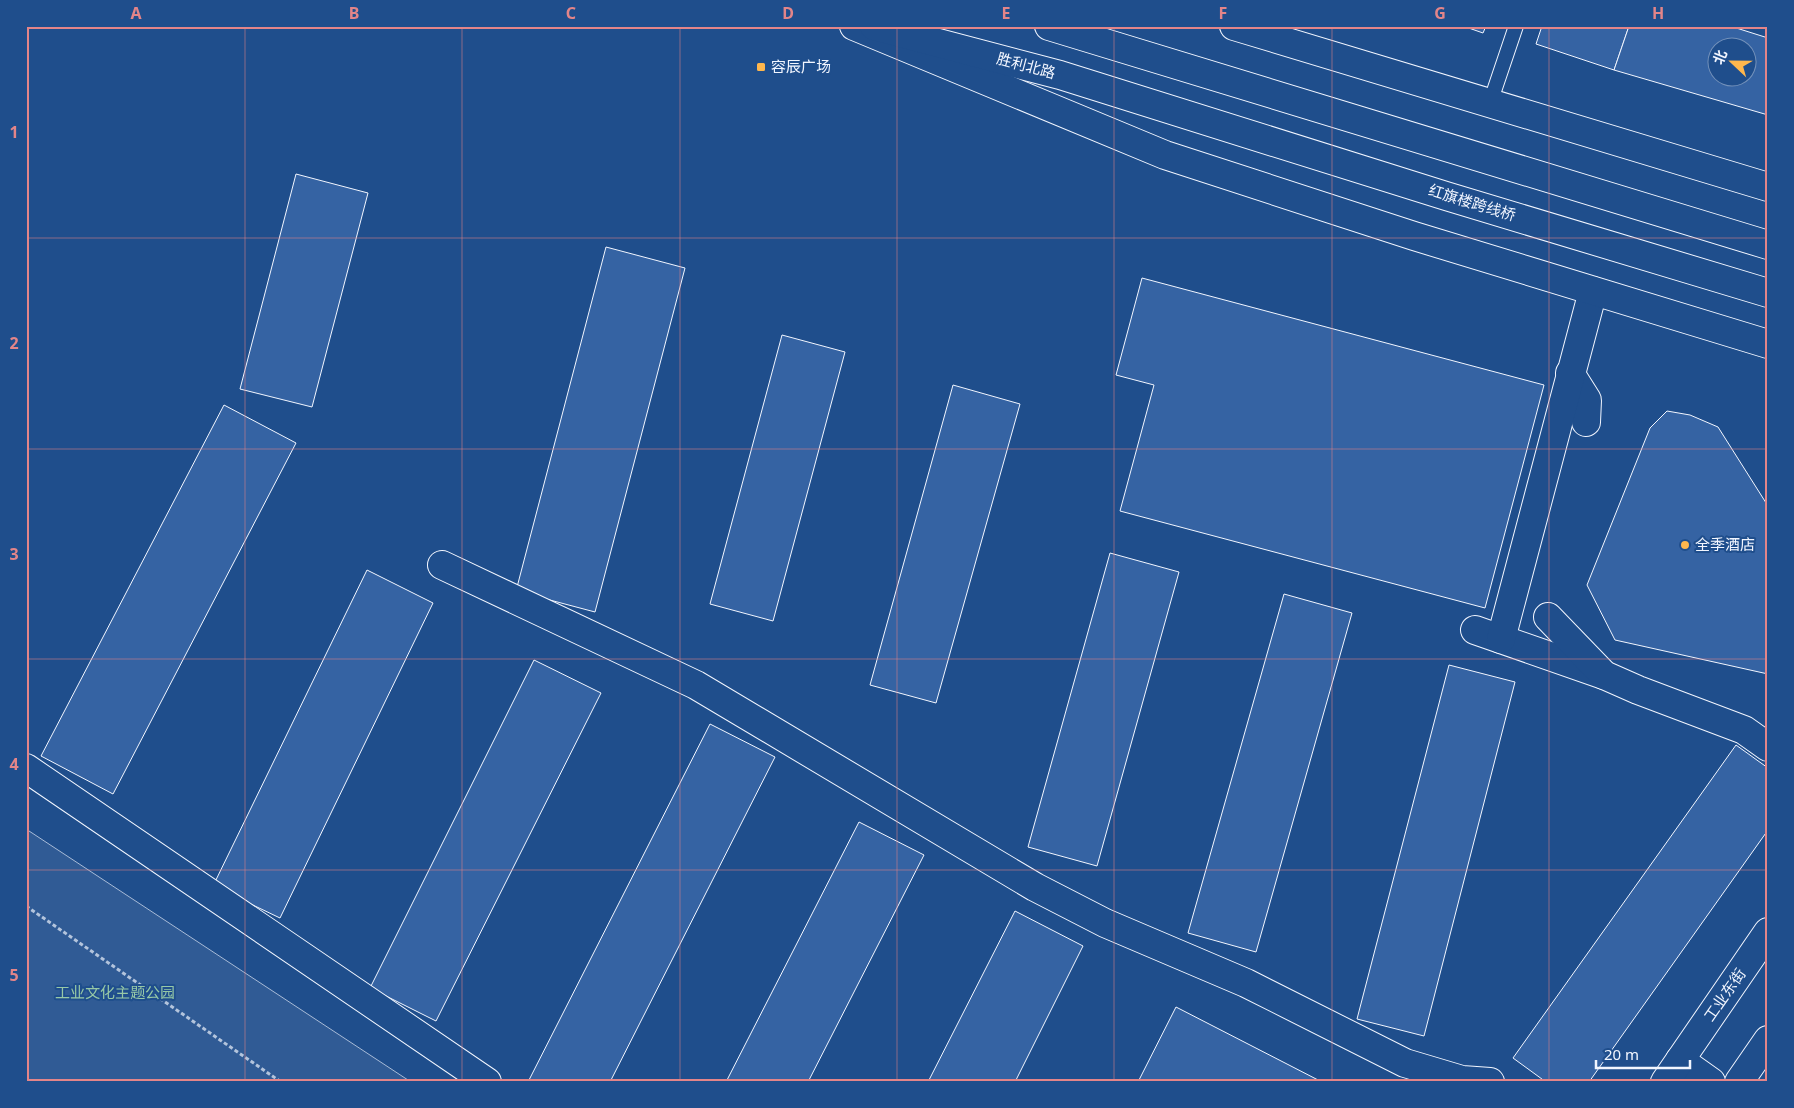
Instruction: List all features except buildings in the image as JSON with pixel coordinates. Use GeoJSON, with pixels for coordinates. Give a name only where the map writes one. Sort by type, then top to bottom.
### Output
{"type":"FeatureCollection","features":[{"type":"Feature","properties":{"kind":"main road"},"geometry":{"type":"LineString","coordinates":[[854,26],[1165,155],[1414,236],[1768,344]]}},
{"type":"Feature","properties":{"kind":"main road","name":"胜利北路"},"geometry":{"type":"LineString","coordinates":[[874,26],[1060,75],[1177,111]]}},
{"type":"Feature","properties":{"kind":"main road"},"geometry":{"type":"LineString","coordinates":[[1048,26],[1768,246]]}},
{"type":"Feature","properties":{"kind":"main road"},"geometry":{"type":"LineString","coordinates":[[1234,26],[1768,186]]}},
{"type":"Feature","properties":{"kind":"main road","name":"红旗楼跨线桥"},"geometry":{"type":"LineString","coordinates":[[1177,111],[1446,196],[1768,293]]}},
{"type":"Feature","properties":{"kind":"main road"},"geometry":{"type":"LineString","coordinates":[[1501,639],[1593,291]]}},
{"type":"Feature","properties":{"kind":"main road"},"geometry":{"type":"LineString","coordinates":[[1570,373],[1587,400],[1586,422]]}},
{"type":"Feature","properties":{"kind":"main road"},"geometry":{"type":"LineString","coordinates":[[442,565],[696,684],[1035,886],[1105,923],[1246,983],[1398,1073],[1490,1082]]}},
{"type":"Feature","properties":{"kind":"main road"},"geometry":{"type":"LineString","coordinates":[[1548,617],[1604,675]]}},
{"type":"Feature","properties":{"kind":"main road"},"geometry":{"type":"LineString","coordinates":[[1475,630],[1604,675],[1638,690],[1744,730],[1768,747]]}},
{"type":"Feature","properties":{"kind":"main road"},"geometry":{"type":"LineString","coordinates":[[26,768],[487,1082]]}},
{"type":"Feature","properties":{"kind":"main road","name":"工业东街"},"geometry":{"type":"LineString","coordinates":[[1672,1071],[1768,932]]}},
{"type":"Feature","properties":{"kind":"main road"},"geometry":{"type":"LineString","coordinates":[[1739,1082],[1768,1040]]}},
{"type":"Feature","properties":{"kind":"main road"},"geometry":{"type":"LineString","coordinates":[[1672,1071],[1711,1082]]}},
{"type":"Feature","properties":{"kind":"lane"},"geometry":{"type":"LineString","coordinates":[[1490,103],[1516,26]]}},
{"type":"Feature","properties":{"kind":"path"},"geometry":{"type":"LineString","coordinates":[[26,906],[281,1082]]}},
{"type":"Feature","properties":{"kind":"shaded area","name":"工业文化主题公园"},"geometry":{"type":"Polygon","coordinates":[[[26,829],[411,1082],[26,1082],[26,829]]]}},
{"type":"Feature","properties":{"kind":"place","name":"容辰广场"},"geometry":{"type":"Point","coordinates":[761,67]}},
{"type":"Feature","properties":{"kind":"place","name":"全季酒店"},"geometry":{"type":"Point","coordinates":[1685,545]}}]}
